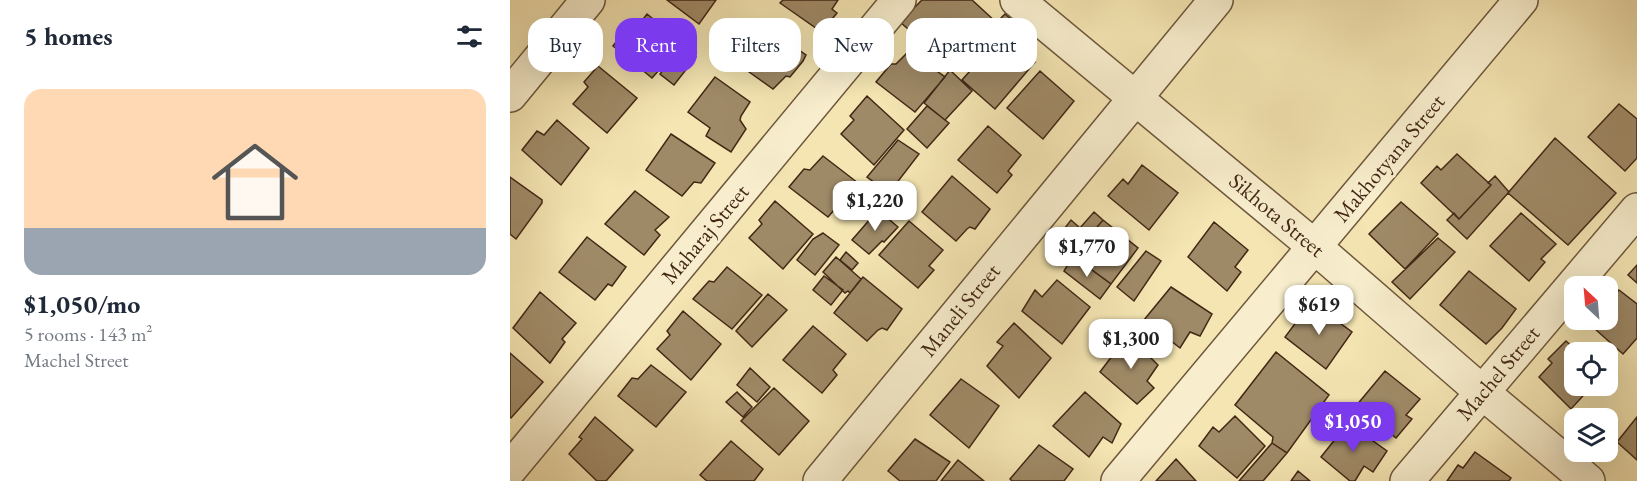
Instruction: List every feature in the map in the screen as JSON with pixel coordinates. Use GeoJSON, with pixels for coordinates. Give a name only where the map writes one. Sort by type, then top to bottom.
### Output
{"type":"FeatureCollection","features":[{"type":"Feature","properties":{"kind":"street"},"geometry":{"type":"LineString","coordinates":[[510,95],[588,0]]}},
{"type":"Feature","properties":{"kind":"street","name":"Maharaj Street"},"geometry":{"type":"LineString","coordinates":[[510,469],[899,0]]}},
{"type":"Feature","properties":{"kind":"street","name":"Sikhota Street"},"geometry":{"type":"LineString","coordinates":[[1017,0],[1315,247],[1588,481]]}},
{"type":"Feature","properties":{"kind":"street","name":"Maneli Street"},"geometry":{"type":"LineString","coordinates":[[820,481],[1216,0]]}},
{"type":"Feature","properties":{"kind":"street","name":"Makhotyana Street"},"geometry":{"type":"LineString","coordinates":[[1118,481],[1521,0]]}},
{"type":"Feature","properties":{"kind":"street","name":"Machel Street"},"geometry":{"type":"LineString","coordinates":[[1407,481],[1637,210]]}},
{"type":"Feature","properties":{"kind":"building"},"geometry":{"type":"Polygon","coordinates":[[[667,0],[716,0],[699,24],[697,18],[691,18],[667,0]]]}},
{"type":"Feature","properties":{"kind":"building"},"geometry":{"type":"Polygon","coordinates":[[[783,0],[838,0],[832,9],[837,13],[833,18],[813,18],[813,26],[780,3],[783,0]]]}},
{"type":"Feature","properties":{"kind":"building"},"geometry":{"type":"Polygon","coordinates":[[[922,0],[972,0],[992,18],[906,18],[906,27],[900,22],[922,0]]]}},
{"type":"Feature","properties":{"kind":"building"},"geometry":{"type":"Polygon","coordinates":[[[801,51],[806,55],[801,63],[801,51]]]}},
{"type":"Feature","properties":{"kind":"building"},"geometry":{"type":"Polygon","coordinates":[[[906,54],[906,72],[938,72],[945,77],[915,112],[876,82],[884,72],[894,72],[894,64],[906,54]]]}},
{"type":"Feature","properties":{"kind":"building"},"geometry":{"type":"Polygon","coordinates":[[[603,70],[637,98],[607,133],[573,104],[588,87],[584,82],[593,72],[603,72],[603,70]]]}},
{"type":"Feature","properties":{"kind":"building"},"geometry":{"type":"Polygon","coordinates":[[[1040,71],[1074,101],[1043,139],[1007,108],[1040,71]]]}},
{"type":"Feature","properties":{"kind":"building"},"geometry":{"type":"Polygon","coordinates":[[[645,72],[657,72],[652,78],[645,72]]]}},
{"type":"Feature","properties":{"kind":"building"},"geometry":{"type":"Polygon","coordinates":[[[662,72],[684,72],[674,85],[660,74],[662,72]]]}},
{"type":"Feature","properties":{"kind":"building"},"geometry":{"type":"Polygon","coordinates":[[[749,72],[794,72],[790,77],[786,76],[773,89],[749,72]]]}},
{"type":"Feature","properties":{"kind":"building"},"geometry":{"type":"Polygon","coordinates":[[[948,72],[952,72],[972,91],[945,120],[924,103],[948,72]]]}},
{"type":"Feature","properties":{"kind":"building"},"geometry":{"type":"Polygon","coordinates":[[[969,72],[1026,72],[995,109],[962,80],[969,72]]]}},
{"type":"Feature","properties":{"kind":"building"},"geometry":{"type":"Polygon","coordinates":[[[715,77],[750,102],[740,120],[746,129],[731,152],[706,136],[710,128],[688,112],[715,77]]]}},
{"type":"Feature","properties":{"kind":"building"},"geometry":{"type":"Polygon","coordinates":[[[867,96],[904,130],[874,165],[841,134],[854,120],[850,116],[867,96]]]}},
{"type":"Feature","properties":{"kind":"building"},"geometry":{"type":"Polygon","coordinates":[[[1619,104],[1637,119],[1637,158],[1625,171],[1588,137],[1619,104]]]}},
{"type":"Feature","properties":{"kind":"building"},"geometry":{"type":"Polygon","coordinates":[[[927,106],[949,123],[927,148],[907,129],[927,106]]]}},
{"type":"Feature","properties":{"kind":"building"},"geometry":{"type":"Polygon","coordinates":[[[557,120],[589,148],[561,185],[522,150],[537,131],[544,135],[557,120]]]}},
{"type":"Feature","properties":{"kind":"building"},"geometry":{"type":"Polygon","coordinates":[[[988,126],[1021,155],[1008,171],[1012,175],[997,193],[958,160],[988,126]]]}},
{"type":"Feature","properties":{"kind":"building"},"geometry":{"type":"Polygon","coordinates":[[[671,134],[715,163],[701,183],[694,182],[682,196],[646,170],[671,134]]]}},
{"type":"Feature","properties":{"kind":"building"},"geometry":{"type":"Polygon","coordinates":[[[1555,138],[1616,193],[1568,245],[1508,193],[1555,138]]]}},
{"type":"Feature","properties":{"kind":"building"},"geometry":{"type":"Polygon","coordinates":[[[898,140],[919,154],[889,193],[867,177],[898,140]]]}},
{"type":"Feature","properties":{"kind":"building"},"geometry":{"type":"Polygon","coordinates":[[[1457,154],[1491,185],[1459,219],[1421,183],[1437,166],[1441,170],[1457,154]]]}},
{"type":"Feature","properties":{"kind":"building"},"geometry":{"type":"Polygon","coordinates":[[[823,156],[858,183],[828,217],[789,187],[804,169],[810,170],[823,156]]]}},
{"type":"Feature","properties":{"kind":"building"},"geometry":{"type":"Polygon","coordinates":[[[1142,165],[1178,193],[1149,230],[1108,196],[1123,179],[1128,184],[1142,165]]]}},
{"type":"Feature","properties":{"kind":"building"},"geometry":{"type":"Polygon","coordinates":[[[952,176],[990,209],[975,229],[970,227],[956,241],[922,212],[952,176]]]}},
{"type":"Feature","properties":{"kind":"building"},"geometry":{"type":"Polygon","coordinates":[[[1495,176],[1509,192],[1467,239],[1447,220],[1454,213],[1459,219],[1491,185],[1488,183],[1495,176]]]}},
{"type":"Feature","properties":{"kind":"building"},"geometry":{"type":"Polygon","coordinates":[[[510,177],[542,200],[516,239],[510,234],[510,177]]]}},
{"type":"Feature","properties":{"kind":"building"},"geometry":{"type":"Polygon","coordinates":[[[635,191],[669,217],[655,230],[660,235],[644,255],[605,224],[635,191]]]}},
{"type":"Feature","properties":{"kind":"building"},"geometry":{"type":"Polygon","coordinates":[[[775,201],[813,234],[783,269],[749,238],[762,224],[759,220],[775,201]]]}},
{"type":"Feature","properties":{"kind":"building"},"geometry":{"type":"Polygon","coordinates":[[[1401,202],[1438,234],[1405,269],[1369,234],[1401,202]]]}},
{"type":"Feature","properties":{"kind":"building"},"geometry":{"type":"Polygon","coordinates":[[[878,210],[898,227],[869,254],[852,240],[878,210]]]}},
{"type":"Feature","properties":{"kind":"building"},"geometry":{"type":"Polygon","coordinates":[[[1094,212],[1103,220],[1073,256],[1055,241],[1071,220],[1080,228],[1094,212]]]}},
{"type":"Feature","properties":{"kind":"building"},"geometry":{"type":"Polygon","coordinates":[[[1521,213],[1556,244],[1541,259],[1545,262],[1529,281],[1490,246],[1521,213]]]}},
{"type":"Feature","properties":{"kind":"building"},"geometry":{"type":"Polygon","coordinates":[[[1103,220],[1138,248],[1111,284],[1073,256],[1103,220]]]}},
{"type":"Feature","properties":{"kind":"building"},"geometry":{"type":"Polygon","coordinates":[[[909,221],[943,250],[929,266],[934,270],[918,288],[879,255],[909,221]]]}},
{"type":"Feature","properties":{"kind":"building"},"geometry":{"type":"Polygon","coordinates":[[[1214,222],[1248,250],[1235,267],[1241,272],[1227,291],[1188,257],[1214,222]]]}},
{"type":"Feature","properties":{"kind":"building"},"geometry":{"type":"Polygon","coordinates":[[[823,233],[839,245],[815,275],[797,260],[813,239],[823,233]]]}},
{"type":"Feature","properties":{"kind":"building"},"geometry":{"type":"Polygon","coordinates":[[[587,237],[626,267],[612,286],[608,284],[595,300],[559,272],[587,237]]]}},
{"type":"Feature","properties":{"kind":"building"},"geometry":{"type":"Polygon","coordinates":[[[1438,238],[1455,252],[1410,299],[1392,282],[1438,238]]]}},
{"type":"Feature","properties":{"kind":"building"},"geometry":{"type":"Polygon","coordinates":[[[1146,251],[1161,261],[1134,301],[1117,287],[1146,251]]]}},
{"type":"Feature","properties":{"kind":"building"},"geometry":{"type":"Polygon","coordinates":[[[846,252],[858,263],[852,270],[840,260],[846,252]]]}},
{"type":"Feature","properties":{"kind":"building"},"geometry":{"type":"Polygon","coordinates":[[[1073,256],[1111,284],[1100,299],[1064,271],[1073,256]]]}},
{"type":"Feature","properties":{"kind":"building"},"geometry":{"type":"Polygon","coordinates":[[[836,257],[861,279],[850,293],[848,291],[845,293],[823,272],[836,257]]]}},
{"type":"Feature","properties":{"kind":"building"},"geometry":{"type":"Polygon","coordinates":[[[1637,265],[1637,283],[1628,275],[1637,265]]]}},
{"type":"Feature","properties":{"kind":"building"},"geometry":{"type":"Polygon","coordinates":[[[727,267],[762,295],[732,329],[693,299],[709,281],[714,282],[727,267]]]}},
{"type":"Feature","properties":{"kind":"building"},"geometry":{"type":"Polygon","coordinates":[[[1469,271],[1516,309],[1486,344],[1440,305],[1469,271]]]}},
{"type":"Feature","properties":{"kind":"building"},"geometry":{"type":"Polygon","coordinates":[[[824,276],[843,290],[831,305],[813,290],[824,276]]]}},
{"type":"Feature","properties":{"kind":"building"},"geometry":{"type":"Polygon","coordinates":[[[863,277],[902,309],[887,330],[882,328],[878,330],[867,341],[834,313],[863,277]]]}},
{"type":"Feature","properties":{"kind":"building"},"geometry":{"type":"Polygon","coordinates":[[[1057,280],[1090,307],[1062,344],[1022,311],[1035,290],[1042,297],[1057,280]]]}},
{"type":"Feature","properties":{"kind":"building"},"geometry":{"type":"Polygon","coordinates":[[[1171,287],[1212,314],[1200,336],[1190,332],[1180,348],[1144,320],[1171,287]]]}},
{"type":"Feature","properties":{"kind":"building"},"geometry":{"type":"Polygon","coordinates":[[[1618,291],[1637,304],[1637,338],[1623,354],[1618,350],[1618,342],[1610,342],[1596,330],[1618,330],[1618,291]]]}},
{"type":"Feature","properties":{"kind":"building"},"geometry":{"type":"Polygon","coordinates":[[[540,292],[576,323],[562,339],[565,342],[550,363],[513,328],[540,292]]]}},
{"type":"Feature","properties":{"kind":"building"},"geometry":{"type":"Polygon","coordinates":[[[768,294],[787,310],[752,347],[736,331],[768,294]]]}},
{"type":"Feature","properties":{"kind":"building"},"geometry":{"type":"Polygon","coordinates":[[[1317,306],[1352,332],[1326,369],[1285,337],[1300,317],[1304,320],[1317,306]]]}},
{"type":"Feature","properties":{"kind":"building"},"geometry":{"type":"Polygon","coordinates":[[[683,311],[721,344],[691,380],[657,349],[670,335],[667,331],[683,311]]]}},
{"type":"Feature","properties":{"kind":"building"},"geometry":{"type":"Polygon","coordinates":[[[1014,323],[1051,358],[1019,398],[987,366],[1003,346],[997,342],[1014,323]]]}},
{"type":"Feature","properties":{"kind":"building"},"geometry":{"type":"Polygon","coordinates":[[[813,326],[846,354],[833,370],[837,375],[822,393],[783,360],[813,326]]]}},
{"type":"Feature","properties":{"kind":"building"},"geometry":{"type":"Polygon","coordinates":[[[1128,335],[1158,365],[1147,381],[1154,388],[1137,404],[1100,372],[1128,335]]]}},
{"type":"Feature","properties":{"kind":"building"},"geometry":{"type":"Polygon","coordinates":[[[1564,343],[1564,396],[1583,396],[1572,408],[1539,377],[1552,363],[1548,359],[1564,343]]]}},
{"type":"Feature","properties":{"kind":"building"},"geometry":{"type":"Polygon","coordinates":[[[1276,352],[1329,395],[1287,453],[1272,443],[1273,437],[1235,405],[1276,352]]]}},
{"type":"Feature","properties":{"kind":"building"},"geometry":{"type":"Polygon","coordinates":[[[510,353],[543,382],[511,418],[510,417],[510,353]]]}},
{"type":"Feature","properties":{"kind":"building"},"geometry":{"type":"Polygon","coordinates":[[[651,365],[686,392],[656,427],[618,396],[632,378],[638,379],[651,365]]]}},
{"type":"Feature","properties":{"kind":"building"},"geometry":{"type":"Polygon","coordinates":[[[750,368],[770,387],[757,402],[737,385],[750,368]]]}},
{"type":"Feature","properties":{"kind":"building"},"geometry":{"type":"Polygon","coordinates":[[[1385,371],[1420,399],[1406,415],[1412,419],[1396,438],[1356,406],[1385,371]]]}},
{"type":"Feature","properties":{"kind":"building"},"geometry":{"type":"Polygon","coordinates":[[[961,379],[999,406],[969,448],[930,415],[961,379]]]}},
{"type":"Feature","properties":{"kind":"building"},"geometry":{"type":"Polygon","coordinates":[[[774,388],[809,421],[779,455],[741,421],[774,388]]]}},
{"type":"Feature","properties":{"kind":"building"},"geometry":{"type":"Polygon","coordinates":[[[737,392],[752,407],[743,417],[726,402],[737,392]]]}},
{"type":"Feature","properties":{"kind":"building"},"geometry":{"type":"Polygon","coordinates":[[[1085,392],[1121,424],[1112,443],[1103,437],[1089,457],[1053,426],[1085,392]]]}},
{"type":"Feature","properties":{"kind":"building"},"geometry":{"type":"Polygon","coordinates":[[[1235,416],[1265,446],[1237,478],[1199,446],[1213,427],[1219,432],[1235,416]]]}},
{"type":"Feature","properties":{"kind":"building"},"geometry":{"type":"Polygon","coordinates":[[[595,417],[633,450],[606,481],[597,481],[569,454],[582,439],[579,437],[595,417]]]}},
{"type":"Feature","properties":{"kind":"building"},"geometry":{"type":"Polygon","coordinates":[[[1637,417],[1637,460],[1618,441],[1637,417]]]}},
{"type":"Feature","properties":{"kind":"building"},"geometry":{"type":"Polygon","coordinates":[[[1348,423],[1387,451],[1373,472],[1364,466],[1355,481],[1350,481],[1321,457],[1348,423]]]}},
{"type":"Feature","properties":{"kind":"building"},"geometry":{"type":"Polygon","coordinates":[[[915,439],[950,462],[936,481],[900,481],[888,471],[915,439]]]}},
{"type":"Feature","properties":{"kind":"building"},"geometry":{"type":"Polygon","coordinates":[[[731,441],[763,469],[754,481],[707,481],[700,475],[731,441]]]}},
{"type":"Feature","properties":{"kind":"building"},"geometry":{"type":"Polygon","coordinates":[[[1272,443],[1287,453],[1263,481],[1239,481],[1272,443]]]}},
{"type":"Feature","properties":{"kind":"building"},"geometry":{"type":"Polygon","coordinates":[[[1039,445],[1073,469],[1064,481],[1012,481],[1010,479],[1039,445]]]}},
{"type":"Feature","properties":{"kind":"building"},"geometry":{"type":"Polygon","coordinates":[[[1475,452],[1511,478],[1509,481],[1447,481],[1458,465],[1463,468],[1475,452]]]}},
{"type":"Feature","properties":{"kind":"building"},"geometry":{"type":"Polygon","coordinates":[[[1176,459],[1196,481],[1156,481],[1176,459]]]}},
{"type":"Feature","properties":{"kind":"building"},"geometry":{"type":"Polygon","coordinates":[[[958,460],[984,481],[941,481],[958,460]]]}},
{"type":"Feature","properties":{"kind":"building"},"geometry":{"type":"Polygon","coordinates":[[[1298,471],[1310,481],[1291,481],[1298,471]]]}}]}
